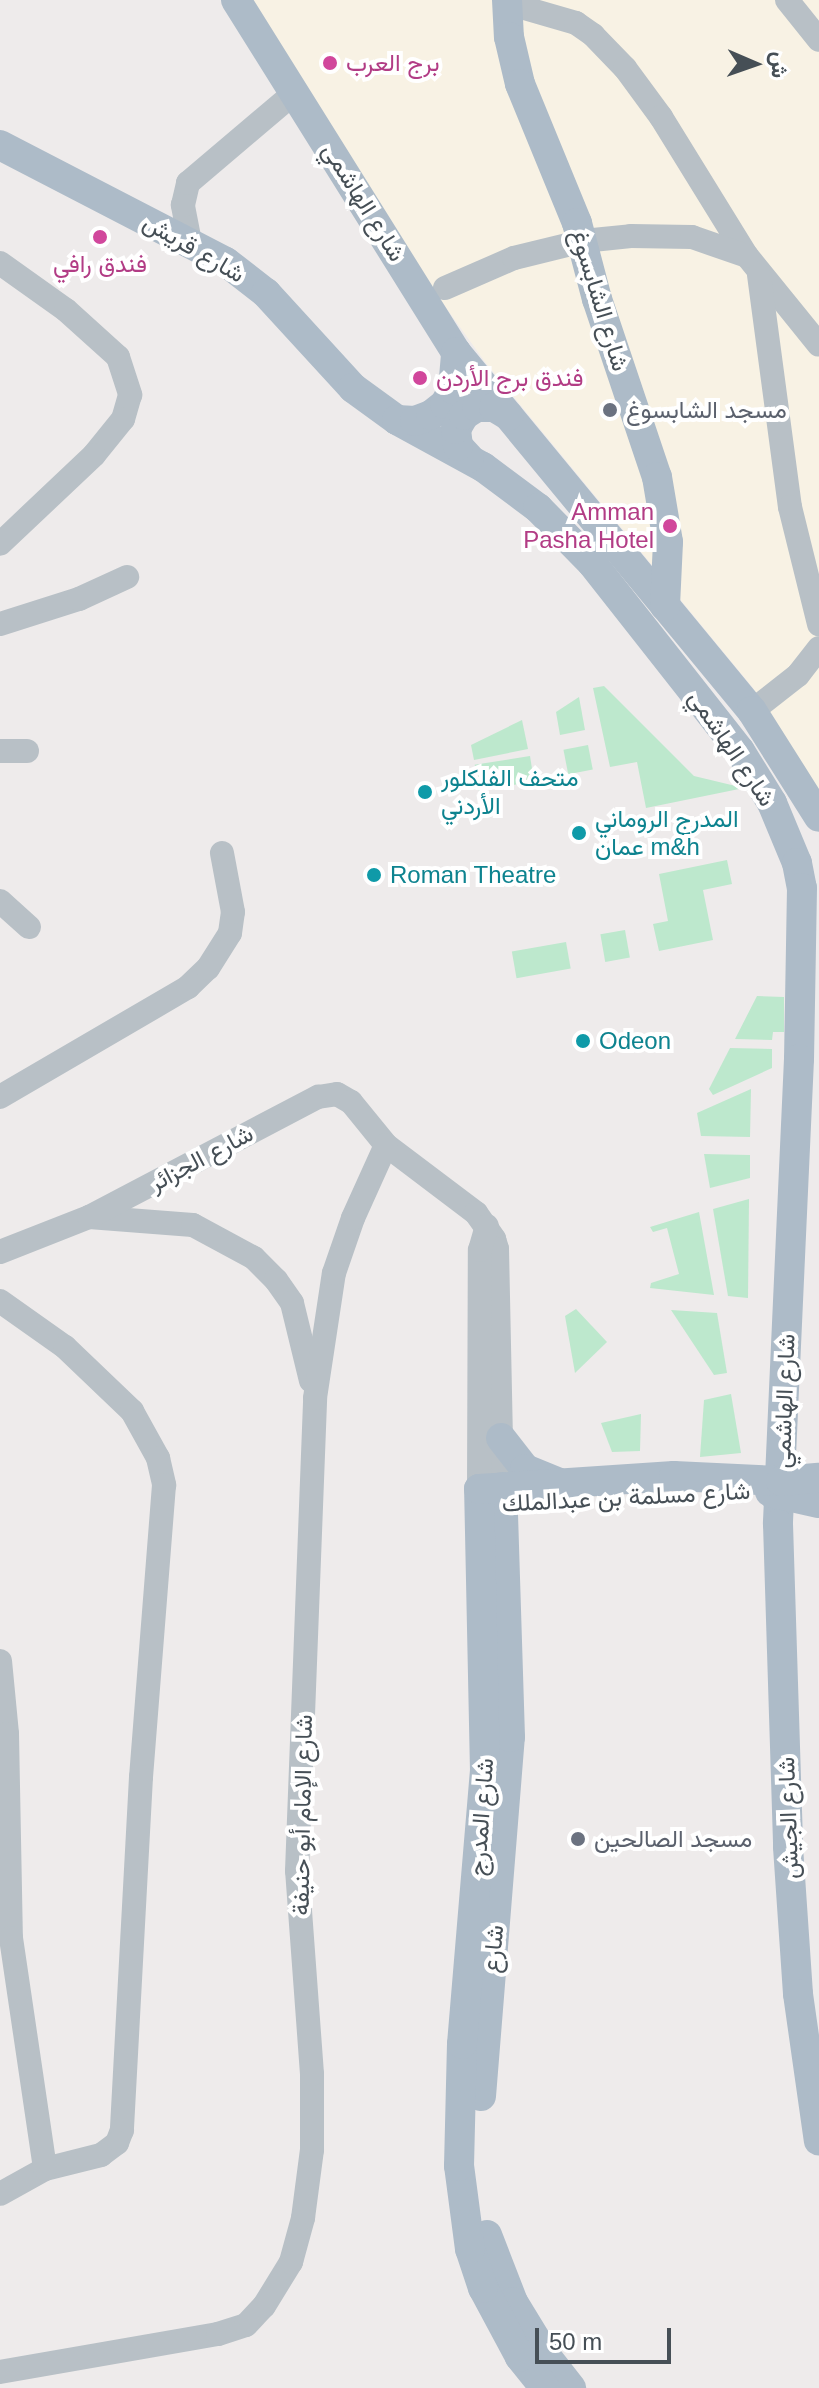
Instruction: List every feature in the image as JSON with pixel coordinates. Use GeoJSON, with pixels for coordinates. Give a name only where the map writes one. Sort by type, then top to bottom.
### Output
{"type":"FeatureCollection","features":[{"type":"Feature","properties":{"kind":"main road","name":"شارع الهاشمي"},"geometry":{"type":"LineString","coordinates":[[236,0],[456,352],[752,711],[819,817]]}},
{"type":"Feature","properties":{"kind":"main road","name":"شارع الشابسوغ"},"geometry":{"type":"LineString","coordinates":[[507,2],[509,37],[520,84],[583,241],[597,299],[657,477],[668,542],[665,606]]}},
{"type":"Feature","properties":{"kind":"main road","name":"شارع قريش"},"geometry":{"type":"LineString","coordinates":[[0,145],[226,262],[257,286],[353,388],[397,420]]}},
{"type":"Feature","properties":{"kind":"main road"},"geometry":{"type":"LineString","coordinates":[[397,420],[415,421],[431,415],[445,404],[453,389],[456,352]]}},
{"type":"Feature","properties":{"kind":"main road"},"geometry":{"type":"LineString","coordinates":[[469,458],[458,446],[456,429],[464,415],[477,407],[486,407],[509,416]]}},
{"type":"Feature","properties":{"kind":"main road","name":"شارع الهاشمي"},"geometry":{"type":"LineString","coordinates":[[397,420],[469,458],[538,508],[592,563],[740,751],[772,803],[797,863],[802,888],[799,1059],[781,1487]]}},
{"type":"Feature","properties":{"kind":"main road"},"geometry":{"type":"LineString","coordinates":[[501,1438],[525,1469],[560,1482]]}},
{"type":"Feature","properties":{"kind":"main road"},"geometry":{"type":"LineString","coordinates":[[731,1476],[765,1460],[782,1438]]}},
{"type":"Feature","properties":{"kind":"main road","name":"شارع مسلمة بن عبدالملك"},"geometry":{"type":"LineString","coordinates":[[491,1496],[560,1482],[731,1476],[781,1487],[819,1503]]}},
{"type":"Feature","properties":{"kind":"main road","name":"شارع مسلمة بن عبدالملك"},"geometry":{"type":"LineString","coordinates":[[491,1496],[781,1487],[819,1478]]}},
{"type":"Feature","properties":{"kind":"main road","name":"شارع الجيش"},"geometry":{"type":"LineString","coordinates":[[781,1487],[778,1524],[788,1847],[798,1994],[819,2141]]}},
{"type":"Feature","properties":{"kind":"main road","name":"شارع المدرج"},"geometry":{"type":"LineString","coordinates":[[491,1496],[480,1977],[463,2211],[479,2246],[499,2322],[545,2388]]}},
{"type":"Feature","properties":{"kind":"main road"},"geometry":{"type":"LineString","coordinates":[[479,2246],[528,2329],[571,2388]]}},
{"type":"Feature","properties":{"kind":"street"},"geometry":{"type":"LineString","coordinates":[[787,0],[819,40]]}},
{"type":"Feature","properties":{"kind":"street"},"geometry":{"type":"LineString","coordinates":[[507,2],[576,23],[614,57],[661,117],[753,264],[819,345]]}},
{"type":"Feature","properties":{"kind":"street"},"geometry":{"type":"LineString","coordinates":[[190,242],[183,205],[188,183],[294,93]]}},
{"type":"Feature","properties":{"kind":"street"},"geometry":{"type":"LineString","coordinates":[[445,288],[514,258],[583,241],[631,236],[692,237],[722,244],[753,264],[790,507],[819,624]]}},
{"type":"Feature","properties":{"kind":"street"},"geometry":{"type":"LineString","coordinates":[[0,263],[66,310],[118,357],[130,395],[123,419],[94,455],[0,544]]}},
{"type":"Feature","properties":{"kind":"street"},"geometry":{"type":"LineString","coordinates":[[0,624],[79,599],[127,577]]}},
{"type":"Feature","properties":{"kind":"street"},"geometry":{"type":"LineString","coordinates":[[752,711],[798,675],[819,648]]}},
{"type":"Feature","properties":{"kind":"street"},"geometry":{"type":"LineString","coordinates":[[0,751],[27,751]]}},
{"type":"Feature","properties":{"kind":"street"},"geometry":{"type":"LineString","coordinates":[[0,1097],[188,987],[208,968],[230,933],[233,912],[222,853]]}},
{"type":"Feature","properties":{"kind":"street"},"geometry":{"type":"LineString","coordinates":[[0,901],[29,927]]}},
{"type":"Feature","properties":{"kind":"street","name":"شارع الجزائر"},"geometry":{"type":"LineString","coordinates":[[0,1252],[89,1217],[328,1093],[351,1102],[386,1145]]}},
{"type":"Feature","properties":{"kind":"street"},"geometry":{"type":"LineString","coordinates":[[386,1145],[476,1213],[487,1226]]}},
{"type":"Feature","properties":{"kind":"street","name":"شارع الإمام أبو حنيفة"},"geometry":{"type":"LineString","coordinates":[[0,2372],[218,2334],[246,2325],[264,2306],[291,2262],[303,2218],[312,2150],[312,2074],[297,1871],[315,1398],[334,1273],[353,1218],[386,1145]]}},
{"type":"Feature","properties":{"kind":"street"},"geometry":{"type":"LineString","coordinates":[[89,1217],[193,1225],[254,1258],[276,1280],[292,1303],[315,1398]]}},
{"type":"Feature","properties":{"kind":"street","name":"شارع المدرج"},"geometry":{"type":"LineString","coordinates":[[487,1226],[497,1249],[501,1438],[491,1496]]}},
{"type":"Feature","properties":{"kind":"street","name":"شارع المدرج"},"geometry":{"type":"LineString","coordinates":[[487,1226],[480,1250],[491,1496]]}},
{"type":"Feature","properties":{"kind":"street"},"geometry":{"type":"LineString","coordinates":[[0,1301],[65,1347],[132,1411],[158,1458],[164,1485],[141,1777],[122,2130],[117,2143],[101,2155],[45,2169],[0,2194]]}},
{"type":"Feature","properties":{"kind":"street"},"geometry":{"type":"LineString","coordinates":[[0,1661],[11,1938],[45,2169]]}},
{"type":"Feature","properties":{"kind":"shaded area"},"geometry":{"type":"Polygon","coordinates":[[[236,0],[819,0],[819,794],[753,688],[485,362],[297,100],[236,0]]]}},
{"type":"Feature","properties":{"kind":"green space"},"geometry":{"type":"Polygon","coordinates":[[[604,686],[694,776],[744,788],[646,808],[637,762],[610,767],[593,688],[604,686]]]}},
{"type":"Feature","properties":{"kind":"green space"},"geometry":{"type":"Polygon","coordinates":[[[579,697],[585,730],[560,735],[556,712],[579,697]]]}},
{"type":"Feature","properties":{"kind":"green space"},"geometry":{"type":"Polygon","coordinates":[[[522,720],[528,749],[474,760],[471,745],[522,720]]]}},
{"type":"Feature","properties":{"kind":"green space"},"geometry":{"type":"Polygon","coordinates":[[[588,745],[593,770],[568,774],[563,750],[588,745]]]}},
{"type":"Feature","properties":{"kind":"green space"},"geometry":{"type":"Polygon","coordinates":[[[530,756],[534,782],[479,790],[475,765],[530,756]]]}},
{"type":"Feature","properties":{"kind":"green space"},"geometry":{"type":"Polygon","coordinates":[[[727,860],[732,884],[703,890],[713,940],[659,951],[653,924],[668,921],[659,874],[727,860]]]}},
{"type":"Feature","properties":{"kind":"green space"},"geometry":{"type":"Polygon","coordinates":[[[625,930],[630,958],[605,962],[600,934],[625,930]]]}},
{"type":"Feature","properties":{"kind":"green space"},"geometry":{"type":"Polygon","coordinates":[[[566,942],[571,969],[517,978],[512,952],[566,942]]]}},
{"type":"Feature","properties":{"kind":"green space"},"geometry":{"type":"Polygon","coordinates":[[[757,996],[784,997],[784,1032],[773,1032],[772,1040],[735,1039],[757,996]]]}},
{"type":"Feature","properties":{"kind":"green space"},"geometry":{"type":"Polygon","coordinates":[[[730,1048],[772,1049],[772,1068],[713,1095],[709,1089],[730,1048]]]}},
{"type":"Feature","properties":{"kind":"green space"},"geometry":{"type":"Polygon","coordinates":[[[751,1089],[750,1137],[701,1136],[697,1113],[751,1089]]]}},
{"type":"Feature","properties":{"kind":"green space"},"geometry":{"type":"Polygon","coordinates":[[[704,1154],[750,1155],[750,1178],[710,1188],[704,1154]]]}},
{"type":"Feature","properties":{"kind":"green space"},"geometry":{"type":"Polygon","coordinates":[[[749,1199],[748,1298],[728,1296],[713,1209],[749,1199]]]}},
{"type":"Feature","properties":{"kind":"green space"},"geometry":{"type":"Polygon","coordinates":[[[699,1212],[714,1295],[650,1288],[651,1283],[679,1274],[667,1228],[653,1232],[650,1227],[699,1212]]]}},
{"type":"Feature","properties":{"kind":"green space"},"geometry":{"type":"Polygon","coordinates":[[[576,1309],[607,1342],[575,1373],[565,1316],[576,1309]]]}},
{"type":"Feature","properties":{"kind":"green space"},"geometry":{"type":"Polygon","coordinates":[[[671,1310],[717,1313],[727,1373],[714,1375],[671,1310]]]}},
{"type":"Feature","properties":{"kind":"green space"},"geometry":{"type":"Polygon","coordinates":[[[731,1394],[741,1453],[700,1457],[704,1400],[731,1394]]]}},
{"type":"Feature","properties":{"kind":"green space"},"geometry":{"type":"Polygon","coordinates":[[[641,1414],[640,1451],[612,1452],[601,1423],[641,1414]]]}},
{"type":"Feature","properties":{"kind":"place","name":"برج العرب"},"geometry":{"type":"Point","coordinates":[330,63]}},
{"type":"Feature","properties":{"kind":"place","name":"فندق رافي"},"geometry":{"type":"Point","coordinates":[100,237]}},
{"type":"Feature","properties":{"kind":"place","name":"فندق برج الأردن"},"geometry":{"type":"Point","coordinates":[420,378]}},
{"type":"Feature","properties":{"kind":"place","name":"مسجد الشابسوغ"},"geometry":{"type":"Point","coordinates":[610,410]}},
{"type":"Feature","properties":{"kind":"place","name":"Amman Pasha Hotel"},"geometry":{"type":"Point","coordinates":[670,526]}},
{"type":"Feature","properties":{"kind":"place","name":"متحف الفلكلور الأردني"},"geometry":{"type":"Point","coordinates":[425,792]}},
{"type":"Feature","properties":{"kind":"place","name":"المدرج الروماني عمان m&h"},"geometry":{"type":"Point","coordinates":[579,833]}},
{"type":"Feature","properties":{"kind":"place","name":"Roman Theatre"},"geometry":{"type":"Point","coordinates":[374,875]}},
{"type":"Feature","properties":{"kind":"place","name":"Odeon"},"geometry":{"type":"Point","coordinates":[583,1041]}},
{"type":"Feature","properties":{"kind":"place","name":"مسجد الصالحين"},"geometry":{"type":"Point","coordinates":[578,1839]}}]}
